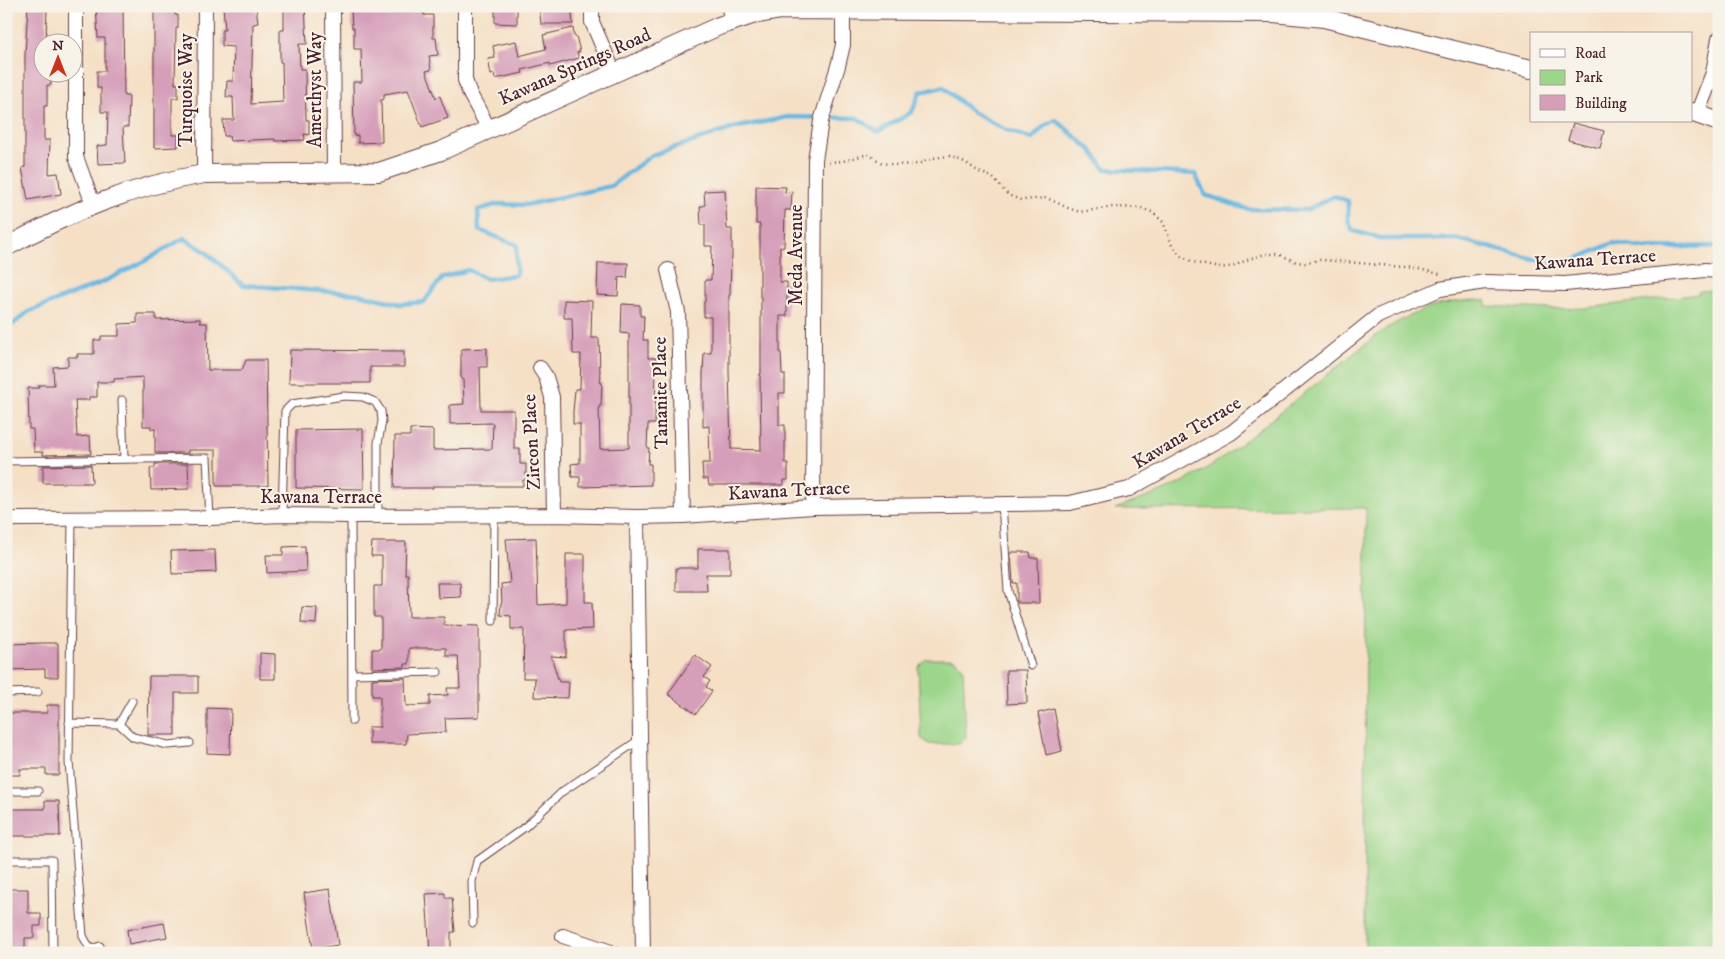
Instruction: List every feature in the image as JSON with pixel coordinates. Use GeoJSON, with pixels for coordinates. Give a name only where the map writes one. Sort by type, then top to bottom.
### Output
{"type":"FeatureCollection","features":[{"type":"Feature","properties":{"kind":"street"},"geometry":{"type":"LineString","coordinates":[[76,6],[76,157],[93,204]]}},
{"type":"Feature","properties":{"kind":"street","name":"Turquoise Way"},"geometry":{"type":"LineString","coordinates":[[204,174],[205,6]]}},
{"type":"Feature","properties":{"kind":"street","name":"Amerthyst Way"},"geometry":{"type":"LineString","coordinates":[[333,6],[334,174]]}},
{"type":"Feature","properties":{"kind":"street"},"geometry":{"type":"LineString","coordinates":[[465,6],[465,80],[470,94],[489,130]]}},
{"type":"Feature","properties":{"kind":"street"},"geometry":{"type":"LineString","coordinates":[[592,6],[592,22],[614,73]]}},
{"type":"Feature","properties":{"kind":"street","name":"Kawana Springs Road"},"geometry":{"type":"LineString","coordinates":[[6,247],[93,204],[146,186],[204,174],[379,172],[441,151],[489,130],[614,73],[731,14],[752,15],[781,10],[843,8],[1228,9],[1324,18],[1530,69]]}},
{"type":"Feature","properties":{"kind":"street","name":"Meda Avenue"},"geometry":{"type":"LineString","coordinates":[[812,507],[816,143],[820,121],[828,101],[843,45],[843,8]]}},
{"type":"Feature","properties":{"kind":"street"},"geometry":{"type":"LineString","coordinates":[[1719,39],[1712,73],[1694,113],[1719,122]]}},
{"type":"Feature","properties":{"kind":"street","name":"Tananite Place"},"geometry":{"type":"LineString","coordinates":[[668,270],[678,312],[682,516]]}},
{"type":"Feature","properties":{"kind":"street","name":"Kawana Terrace"},"geometry":{"type":"LineString","coordinates":[[6,521],[16,519],[210,518],[282,515],[554,515],[637,517],[682,516],[812,507],[1070,504],[1129,489],[1231,433],[1378,316],[1440,289],[1485,282],[1565,284],[1705,270],[1719,271]]}},
{"type":"Feature","properties":{"kind":"street","name":"Zircon Place"},"geometry":{"type":"LineString","coordinates":[[540,368],[546,377],[552,397],[554,515]]}},
{"type":"Feature","properties":{"kind":"street"},"geometry":{"type":"LineString","coordinates":[[637,517],[642,953]]}},
{"type":"Feature","properties":{"kind":"street"},"geometry":{"type":"LineString","coordinates":[[562,936],[614,953]]}},
{"type":"Feature","properties":{"kind":"lane"},"geometry":{"type":"LineString","coordinates":[[282,515],[285,411],[292,404],[344,396],[363,397],[375,402],[381,411],[382,421],[378,443],[378,516]]}},
{"type":"Feature","properties":{"kind":"lane"},"geometry":{"type":"LineString","coordinates":[[122,400],[124,459]]}},
{"type":"Feature","properties":{"kind":"lane"},"geometry":{"type":"LineString","coordinates":[[6,461],[207,458],[210,518]]}},
{"type":"Feature","properties":{"kind":"lane"},"geometry":{"type":"LineString","coordinates":[[1002,504],[1008,591],[1031,666]]}},
{"type":"Feature","properties":{"kind":"lane"},"geometry":{"type":"LineString","coordinates":[[351,516],[352,721]]}},
{"type":"Feature","properties":{"kind":"lane"},"geometry":{"type":"LineString","coordinates":[[493,621],[494,516]]}},
{"type":"Feature","properties":{"kind":"lane"},"geometry":{"type":"LineString","coordinates":[[72,518],[69,762],[83,936],[90,948],[100,946]]}},
{"type":"Feature","properties":{"kind":"lane"},"geometry":{"type":"LineString","coordinates":[[352,674],[438,672]]}},
{"type":"Feature","properties":{"kind":"lane"},"geometry":{"type":"LineString","coordinates":[[6,693],[38,692]]}},
{"type":"Feature","properties":{"kind":"lane"},"geometry":{"type":"LineString","coordinates":[[119,724],[132,701]]}},
{"type":"Feature","properties":{"kind":"lane"},"geometry":{"type":"LineString","coordinates":[[69,724],[119,724],[133,737],[168,745],[190,743]]}},
{"type":"Feature","properties":{"kind":"lane"},"geometry":{"type":"LineString","coordinates":[[473,923],[472,881],[477,862],[525,827],[563,791],[640,740]]}},
{"type":"Feature","properties":{"kind":"lane"},"geometry":{"type":"LineString","coordinates":[[6,791],[38,791]]}},
{"type":"Feature","properties":{"kind":"lane"},"geometry":{"type":"LineString","coordinates":[[6,860],[52,860],[53,953]]}},
{"type":"Feature","properties":{"kind":"path"},"geometry":{"type":"LineString","coordinates":[[815,160],[830,162],[868,154],[882,163],[897,165],[918,164],[933,158],[948,156],[965,162],[979,172],[992,177],[1008,195],[1021,200],[1047,198],[1080,212],[1113,207],[1141,208],[1152,212],[1163,222],[1172,245],[1181,256],[1192,262],[1220,268],[1234,266],[1265,254],[1278,254],[1297,262],[1306,263],[1320,260],[1408,268],[1448,275]]}},
{"type":"Feature","properties":{"kind":"green space"},"geometry":{"type":"Polygon","coordinates":[[[1719,290],[1719,953],[1365,953],[1366,508],[1115,509],[1159,493],[1185,481],[1212,465],[1378,334],[1404,319],[1429,308],[1456,302],[1486,300],[1486,306],[1551,309],[1586,308],[1699,294],[1699,291],[1719,290]]]}},
{"type":"Feature","properties":{"kind":"green space"},"geometry":{"type":"Polygon","coordinates":[[[926,659],[954,659],[963,667],[966,737],[959,744],[929,744],[921,738],[918,667],[926,659]]]}},
{"type":"Feature","properties":{"kind":"building"},"geometry":{"type":"Polygon","coordinates":[[[28,6],[47,6],[46,32],[32,32],[32,82],[51,82],[51,85],[47,85],[47,106],[44,106],[44,140],[50,140],[49,174],[58,173],[61,194],[28,200],[22,168],[25,167],[25,55],[28,6]]]}},
{"type":"Feature","properties":{"kind":"building"},"geometry":{"type":"Polygon","coordinates":[[[96,6],[123,6],[124,96],[129,96],[128,127],[123,127],[125,163],[98,164],[97,146],[107,145],[108,112],[101,112],[101,88],[97,88],[97,71],[105,71],[105,38],[98,38],[96,6]]]}},
{"type":"Feature","properties":{"kind":"building"},"geometry":{"type":"Polygon","coordinates":[[[154,6],[175,6],[175,15],[178,15],[175,84],[178,84],[178,98],[172,98],[172,135],[178,135],[178,147],[154,148],[154,6]]]}},
{"type":"Feature","properties":{"kind":"building"},"geometry":{"type":"Polygon","coordinates":[[[223,6],[256,6],[258,23],[253,24],[251,104],[283,102],[280,30],[284,30],[284,6],[305,6],[307,44],[299,44],[300,69],[305,69],[306,120],[309,120],[309,135],[304,134],[305,140],[230,141],[229,136],[224,136],[223,120],[234,120],[233,97],[226,97],[227,81],[233,81],[234,47],[222,46],[222,30],[225,30],[223,6]]]}},
{"type":"Feature","properties":{"kind":"building"},"geometry":{"type":"Polygon","coordinates":[[[424,6],[424,15],[433,15],[433,38],[436,38],[438,55],[429,56],[431,70],[426,71],[436,98],[440,96],[448,118],[422,127],[408,90],[384,94],[384,99],[381,100],[382,142],[358,143],[358,135],[354,136],[353,82],[362,82],[361,49],[354,49],[351,7],[424,6]]]}},
{"type":"Feature","properties":{"kind":"building"},"geometry":{"type":"Polygon","coordinates":[[[495,6],[517,6],[517,24],[495,23],[495,6]]]}},
{"type":"Feature","properties":{"kind":"building"},"geometry":{"type":"Polygon","coordinates":[[[539,6],[571,6],[573,24],[541,24],[539,6]]]}},
{"type":"Feature","properties":{"kind":"building"},"geometry":{"type":"Polygon","coordinates":[[[573,28],[580,52],[577,52],[579,58],[550,66],[550,63],[522,70],[523,73],[495,79],[494,74],[491,75],[488,59],[495,58],[493,46],[516,41],[519,56],[546,49],[543,35],[573,28]]]}},
{"type":"Feature","properties":{"kind":"building"},"geometry":{"type":"Polygon","coordinates":[[[1573,123],[1604,131],[1600,148],[1568,140],[1573,123]]]}},
{"type":"Feature","properties":{"kind":"building"},"geometry":{"type":"Polygon","coordinates":[[[756,186],[786,187],[785,193],[792,191],[791,210],[785,210],[784,247],[780,247],[780,282],[787,282],[787,316],[780,316],[780,353],[782,374],[785,374],[785,393],[779,393],[779,425],[785,425],[785,463],[788,463],[788,480],[784,480],[784,485],[709,485],[708,479],[703,479],[702,463],[710,463],[709,426],[703,427],[703,374],[704,353],[711,353],[711,317],[704,317],[704,302],[705,280],[711,280],[712,246],[705,246],[705,225],[701,225],[700,207],[705,205],[704,191],[725,190],[727,229],[732,229],[729,295],[731,449],[761,450],[760,224],[756,224],[756,186]]]}},
{"type":"Feature","properties":{"kind":"building"},"geometry":{"type":"Polygon","coordinates":[[[598,263],[628,263],[627,278],[619,277],[618,296],[597,295],[598,263]]]}},
{"type":"Feature","properties":{"kind":"building"},"geometry":{"type":"Polygon","coordinates":[[[564,300],[592,301],[591,338],[599,338],[600,382],[602,383],[601,406],[599,406],[600,449],[629,448],[629,334],[621,333],[622,304],[640,305],[640,316],[644,316],[643,340],[648,340],[648,358],[656,358],[655,424],[648,424],[647,448],[649,448],[648,464],[651,464],[651,485],[580,487],[580,477],[572,477],[571,464],[580,463],[580,424],[573,424],[573,412],[575,389],[580,389],[581,354],[573,354],[572,318],[564,318],[564,300]]]}},
{"type":"Feature","properties":{"kind":"building"},"geometry":{"type":"Polygon","coordinates":[[[137,314],[156,314],[156,320],[200,319],[200,323],[207,323],[208,370],[242,370],[246,360],[266,360],[268,486],[216,486],[216,450],[188,450],[188,453],[155,453],[155,429],[151,429],[151,426],[143,426],[143,377],[114,379],[114,382],[97,382],[97,397],[89,397],[89,400],[75,400],[77,437],[90,436],[91,454],[43,455],[43,452],[34,452],[33,429],[29,429],[28,388],[39,388],[39,385],[54,385],[53,367],[68,366],[68,357],[78,357],[77,354],[94,354],[94,340],[101,340],[101,336],[119,336],[119,324],[137,323],[137,314]]]}},
{"type":"Feature","properties":{"kind":"building"},"geometry":{"type":"Polygon","coordinates":[[[487,348],[487,367],[480,367],[481,410],[514,410],[514,449],[520,449],[520,464],[526,464],[526,480],[523,480],[523,486],[394,488],[395,436],[410,436],[410,429],[433,430],[433,450],[492,449],[493,423],[450,424],[450,405],[464,404],[463,379],[461,379],[461,349],[487,348]]]}},
{"type":"Feature","properties":{"kind":"building"},"geometry":{"type":"Polygon","coordinates":[[[290,350],[404,351],[404,367],[370,367],[370,383],[289,383],[290,350]]]}},
{"type":"Feature","properties":{"kind":"building"},"geometry":{"type":"Polygon","coordinates":[[[363,429],[364,489],[296,488],[296,430],[363,429]]]}},
{"type":"Feature","properties":{"kind":"building"},"geometry":{"type":"Polygon","coordinates":[[[155,464],[188,464],[189,489],[151,490],[150,468],[155,468],[155,464]]]}},
{"type":"Feature","properties":{"kind":"building"},"geometry":{"type":"Polygon","coordinates":[[[91,465],[92,483],[43,483],[43,466],[91,465]]]}},
{"type":"Feature","properties":{"kind":"building"},"geometry":{"type":"Polygon","coordinates":[[[536,538],[538,605],[566,603],[566,554],[585,554],[585,602],[592,602],[593,629],[566,630],[566,657],[551,656],[559,682],[569,682],[568,698],[534,697],[535,678],[523,678],[524,629],[511,629],[511,616],[500,615],[502,603],[501,584],[510,583],[506,539],[536,538]]]}},
{"type":"Feature","properties":{"kind":"building"},"geometry":{"type":"Polygon","coordinates":[[[372,542],[406,542],[405,574],[408,574],[409,617],[444,617],[444,625],[479,626],[479,717],[445,718],[446,732],[407,734],[406,744],[369,744],[369,727],[380,727],[380,696],[372,696],[372,679],[405,678],[406,706],[430,705],[430,696],[448,695],[447,688],[460,688],[458,656],[446,656],[446,648],[409,648],[409,664],[405,664],[405,667],[372,668],[372,649],[381,649],[381,617],[374,617],[374,586],[382,586],[382,556],[371,556],[372,542]]]}},
{"type":"Feature","properties":{"kind":"building"},"geometry":{"type":"Polygon","coordinates":[[[305,546],[306,571],[267,573],[266,555],[283,555],[283,547],[305,546]]]}},
{"type":"Feature","properties":{"kind":"building"},"geometry":{"type":"Polygon","coordinates":[[[698,549],[730,549],[730,574],[706,574],[707,591],[676,591],[676,568],[698,568],[698,549]]]}},
{"type":"Feature","properties":{"kind":"building"},"geometry":{"type":"Polygon","coordinates":[[[215,550],[216,572],[172,574],[171,551],[215,550]]]}},
{"type":"Feature","properties":{"kind":"building"},"geometry":{"type":"Polygon","coordinates":[[[1011,552],[1030,552],[1031,558],[1038,558],[1039,603],[1017,603],[1017,583],[1013,583],[1011,552]]]}},
{"type":"Feature","properties":{"kind":"building"},"geometry":{"type":"Polygon","coordinates":[[[437,583],[460,583],[461,597],[438,598],[437,583]]]}},
{"type":"Feature","properties":{"kind":"building"},"geometry":{"type":"Polygon","coordinates":[[[302,607],[317,608],[316,624],[301,623],[302,607]]]}},
{"type":"Feature","properties":{"kind":"building"},"geometry":{"type":"Polygon","coordinates":[[[58,643],[58,677],[45,677],[45,669],[6,670],[6,644],[58,643]]]}},
{"type":"Feature","properties":{"kind":"building"},"geometry":{"type":"Polygon","coordinates":[[[260,653],[275,654],[275,679],[260,679],[260,653]]]}},
{"type":"Feature","properties":{"kind":"building"},"geometry":{"type":"Polygon","coordinates":[[[695,655],[712,667],[704,677],[710,681],[706,687],[712,691],[696,714],[668,694],[695,655]]]}},
{"type":"Feature","properties":{"kind":"building"},"geometry":{"type":"Polygon","coordinates":[[[1006,670],[1026,670],[1027,703],[1007,704],[1006,670]]]}},
{"type":"Feature","properties":{"kind":"building"},"geometry":{"type":"Polygon","coordinates":[[[149,676],[198,676],[198,693],[175,693],[175,735],[148,735],[149,676]]]}},
{"type":"Feature","properties":{"kind":"building"},"geometry":{"type":"Polygon","coordinates":[[[47,705],[59,705],[59,775],[46,775],[46,769],[20,769],[20,775],[6,775],[6,713],[47,713],[47,705]]]}},
{"type":"Feature","properties":{"kind":"building"},"geometry":{"type":"Polygon","coordinates":[[[207,708],[231,709],[230,754],[207,753],[207,708]]]}},
{"type":"Feature","properties":{"kind":"building"},"geometry":{"type":"Polygon","coordinates":[[[1054,709],[1062,751],[1046,755],[1038,713],[1054,709]]]}},
{"type":"Feature","properties":{"kind":"building"},"geometry":{"type":"Polygon","coordinates":[[[45,801],[59,801],[60,836],[6,836],[6,809],[45,809],[45,801]]]}},
{"type":"Feature","properties":{"kind":"building"},"geometry":{"type":"Polygon","coordinates":[[[6,889],[28,889],[28,913],[41,913],[41,926],[34,926],[34,938],[25,938],[25,953],[6,953],[6,889]]]}},
{"type":"Feature","properties":{"kind":"building"},"geometry":{"type":"Polygon","coordinates":[[[330,889],[338,945],[313,949],[304,893],[330,889]]]}},
{"type":"Feature","properties":{"kind":"building"},"geometry":{"type":"Polygon","coordinates":[[[445,893],[445,898],[452,898],[455,932],[451,932],[451,953],[430,953],[426,894],[445,893]]]}},
{"type":"Feature","properties":{"kind":"building"},"geometry":{"type":"Polygon","coordinates":[[[164,923],[167,937],[129,944],[127,930],[164,923]]]}},
{"type":"Feature","properties":{"kind":"waterway"},"geometry":{"type":"LineString","coordinates":[[6,330],[28,312],[103,282],[145,261],[184,238],[206,252],[243,285],[359,294],[400,304],[424,302],[442,278],[468,270],[487,279],[516,275],[517,245],[479,230],[478,210],[499,204],[526,205],[611,186],[652,155],[734,128],[788,117],[857,118],[878,132],[912,112],[920,92],[943,87],[972,112],[1004,129],[1032,139],[1044,126],[1056,120],[1091,150],[1105,169],[1195,174],[1205,195],[1247,209],[1307,210],[1334,196],[1348,201],[1348,220],[1353,231],[1384,239],[1458,239],[1560,266],[1613,243],[1646,248],[1719,246]]}}]}
